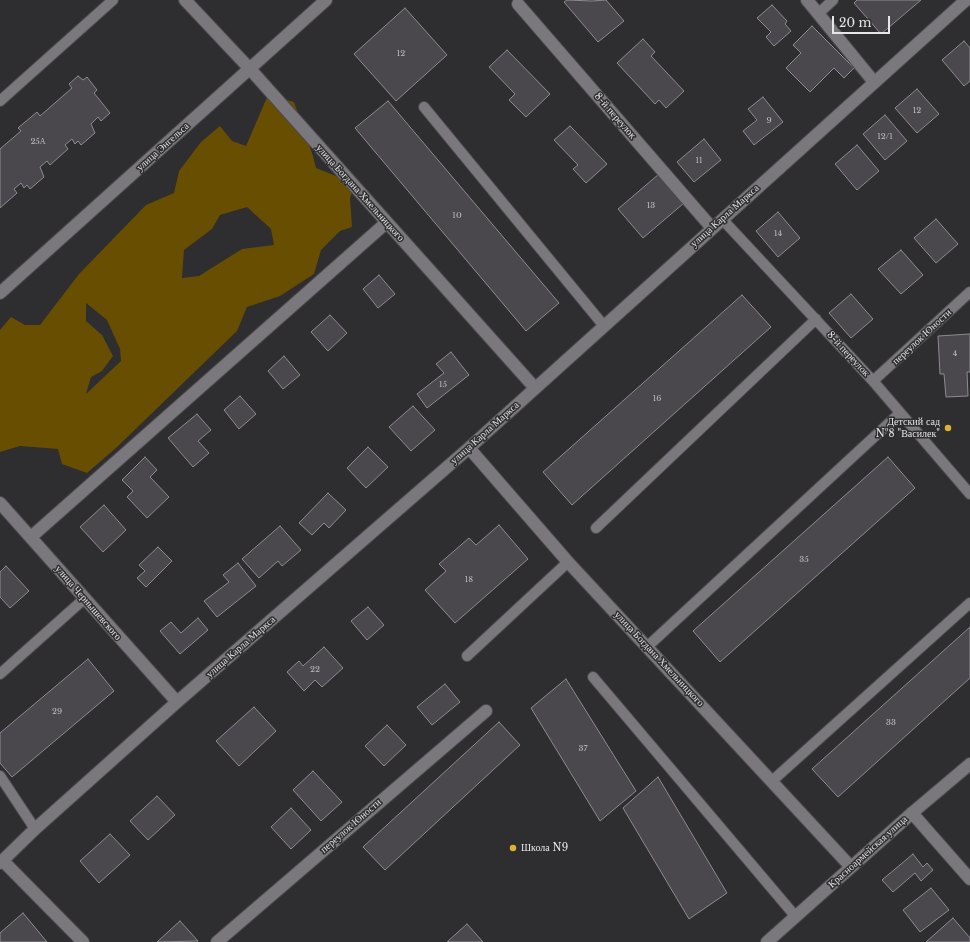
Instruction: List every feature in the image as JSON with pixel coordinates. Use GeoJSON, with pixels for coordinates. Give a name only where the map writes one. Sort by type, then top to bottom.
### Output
{"type":"FeatureCollection","features":[{"type":"Feature","properties":{"kind":"street","name":"улица Богдана Хмельницкого"},"geometry":{"type":"LineString","coordinates":[[185,0],[250,69],[535,388]]}},
{"type":"Feature","properties":{"kind":"street","name":"улица Энгельса"},"geometry":{"type":"LineString","coordinates":[[0,293],[326,0]]}},
{"type":"Feature","properties":{"kind":"street"},"geometry":{"type":"LineString","coordinates":[[807,0],[874,82]]}},
{"type":"Feature","properties":{"kind":"street","name":"улица Карла Маркса"},"geometry":{"type":"LineString","coordinates":[[1,862],[35,829],[177,702],[469,448],[966,0]]}},
{"type":"Feature","properties":{"kind":"street","name":"8-й переулок"},"geometry":{"type":"LineString","coordinates":[[518,4],[712,228]]}},
{"type":"Feature","properties":{"kind":"street"},"geometry":{"type":"LineString","coordinates":[[31,537],[386,223]]}},
{"type":"Feature","properties":{"kind":"street","name":"улица Богдана Хмельницкого"},"geometry":{"type":"LineString","coordinates":[[469,448],[568,562],[648,646],[851,867]]}},
{"type":"Feature","properties":{"kind":"street","name":"улица Чернышевского"},"geometry":{"type":"LineString","coordinates":[[0,503],[177,702]]}},
{"type":"Feature","properties":{"kind":"street","name":"переулок Юности"},"geometry":{"type":"LineString","coordinates":[[217,942],[486,711]]}},
{"type":"Feature","properties":{"kind":"street","name":"Красноармейская улица"},"geometry":{"type":"LineString","coordinates":[[767,942],[912,813],[970,764]]}},
{"type":"Feature","properties":{"kind":"street"},"geometry":{"type":"LineString","coordinates":[[912,813],[970,880]]}},
{"type":"Feature","properties":{"kind":"street"},"geometry":{"type":"LineString","coordinates":[[1,862],[81,941]]}},
{"type":"Feature","properties":{"kind":"lane"},"geometry":{"type":"LineString","coordinates":[[0,101],[113,0]]}},
{"type":"Feature","properties":{"kind":"lane"},"geometry":{"type":"LineString","coordinates":[[819,13],[833,0]]}},
{"type":"Feature","properties":{"kind":"lane"},"geometry":{"type":"LineString","coordinates":[[424,107],[604,326]]}},
{"type":"Feature","properties":{"kind":"lane","name":"8-й переулок"},"geometry":{"type":"LineString","coordinates":[[722,219],[873,381],[970,494]]}},
{"type":"Feature","properties":{"kind":"lane","name":"переулок Юности"},"geometry":{"type":"LineString","coordinates":[[873,381],[970,292]]}},
{"type":"Feature","properties":{"kind":"lane"},"geometry":{"type":"LineString","coordinates":[[596,528],[816,319]]}},
{"type":"Feature","properties":{"kind":"lane"},"geometry":{"type":"LineString","coordinates":[[648,646],[900,413]]}},
{"type":"Feature","properties":{"kind":"lane"},"geometry":{"type":"LineString","coordinates":[[467,656],[568,562]]}},
{"type":"Feature","properties":{"kind":"lane"},"geometry":{"type":"LineString","coordinates":[[0,674],[84,599]]}},
{"type":"Feature","properties":{"kind":"lane"},"geometry":{"type":"LineString","coordinates":[[772,781],[970,603]]}},
{"type":"Feature","properties":{"kind":"lane"},"geometry":{"type":"LineString","coordinates":[[593,677],[796,917]]}},
{"type":"Feature","properties":{"kind":"lane"},"geometry":{"type":"LineString","coordinates":[[0,776],[35,829]]}},
{"type":"Feature","properties":{"kind":"shaded area"},"geometry":{"type":"Polygon","coordinates":[[[268,95],[294,102],[316,168],[346,180],[353,190],[350,198],[352,227],[340,231],[321,250],[314,274],[280,296],[247,307],[237,331],[117,447],[87,473],[62,464],[58,449],[20,446],[0,452],[0,330],[11,317],[25,325],[40,325],[79,274],[146,205],[174,193],[179,171],[201,142],[220,126],[232,141],[246,146],[268,95]],[[247,207],[220,215],[212,229],[184,250],[182,278],[199,276],[242,249],[274,245],[271,229],[247,207]],[[86,303],[86,321],[102,335],[113,356],[102,371],[91,377],[86,394],[121,361],[120,349],[107,320],[86,303]]]}},
{"type":"Feature","properties":{"kind":"building"},"geometry":{"type":"Polygon","coordinates":[[[567,0],[606,0],[624,21],[598,42],[564,2],[567,0]]]}},
{"type":"Feature","properties":{"kind":"building"},"geometry":{"type":"Polygon","coordinates":[[[857,0],[921,0],[881,34],[854,3],[857,0]]]}},
{"type":"Feature","properties":{"kind":"building"},"geometry":{"type":"Polygon","coordinates":[[[772,5],[787,21],[785,24],[791,31],[774,46],[766,37],[771,32],[757,18],[772,5]]]}},
{"type":"Feature","properties":{"kind":"building"},"geometry":{"type":"Polygon","coordinates":[[[405,8],[447,55],[396,101],[354,54],[405,8]]]}},
{"type":"Feature","properties":{"kind":"building"},"geometry":{"type":"Polygon","coordinates":[[[812,26],[854,68],[844,78],[834,68],[810,92],[786,68],[801,53],[793,45],[812,26]]]}},
{"type":"Feature","properties":{"kind":"building"},"geometry":{"type":"Polygon","coordinates":[[[643,39],[655,52],[651,56],[684,91],[666,108],[659,100],[655,104],[617,63],[643,39]]]}},
{"type":"Feature","properties":{"kind":"building"},"geometry":{"type":"Polygon","coordinates":[[[964,41],[970,48],[970,81],[964,86],[942,60],[964,41]]]}},
{"type":"Feature","properties":{"kind":"building"},"geometry":{"type":"Polygon","coordinates":[[[507,50],[550,94],[526,117],[509,100],[515,94],[489,67],[507,50]]]}},
{"type":"Feature","properties":{"kind":"building"},"geometry":{"type":"Polygon","coordinates":[[[78,76],[83,80],[87,77],[97,90],[94,93],[110,113],[101,121],[98,117],[91,124],[95,133],[81,145],[78,141],[75,144],[72,139],[65,145],[68,149],[50,165],[47,161],[40,167],[44,177],[30,189],[27,185],[24,188],[21,183],[14,189],[17,193],[0,208],[0,149],[21,131],[18,128],[37,112],[40,116],[72,88],[69,84],[78,76]]]}},
{"type":"Feature","properties":{"kind":"building"},"geometry":{"type":"Polygon","coordinates":[[[917,89],[939,114],[917,133],[895,108],[917,89]]]}},
{"type":"Feature","properties":{"kind":"building"},"geometry":{"type":"Polygon","coordinates":[[[763,97],[783,122],[754,145],[743,131],[757,120],[748,109],[763,97]]]}},
{"type":"Feature","properties":{"kind":"building"},"geometry":{"type":"Polygon","coordinates":[[[388,101],[559,303],[526,331],[355,128],[388,101]]]}},
{"type":"Feature","properties":{"kind":"building"},"geometry":{"type":"Polygon","coordinates":[[[885,115],[907,141],[885,160],[863,134],[885,115]]]}},
{"type":"Feature","properties":{"kind":"building"},"geometry":{"type":"Polygon","coordinates":[[[570,126],[607,164],[586,183],[573,169],[578,165],[554,140],[570,126]]]}},
{"type":"Feature","properties":{"kind":"building"},"geometry":{"type":"Polygon","coordinates":[[[704,139],[721,160],[694,182],[677,162],[704,139]]]}},
{"type":"Feature","properties":{"kind":"building"},"geometry":{"type":"Polygon","coordinates":[[[857,145],[879,171],[857,190],[835,164],[857,145]]]}},
{"type":"Feature","properties":{"kind":"building"},"geometry":{"type":"Polygon","coordinates":[[[659,174],[684,203],[643,238],[618,209],[659,174]]]}},
{"type":"Feature","properties":{"kind":"building"},"geometry":{"type":"Polygon","coordinates":[[[778,212],[800,238],[778,257],[756,231],[778,212]]]}},
{"type":"Feature","properties":{"kind":"building"},"geometry":{"type":"Polygon","coordinates":[[[936,219],[958,244],[936,263],[914,238],[936,219]]]}},
{"type":"Feature","properties":{"kind":"building"},"geometry":{"type":"Polygon","coordinates":[[[901,250],[923,275],[901,294],[878,269],[901,250]]]}},
{"type":"Feature","properties":{"kind":"building"},"geometry":{"type":"Polygon","coordinates":[[[379,275],[395,294],[378,308],[363,289],[379,275]]]}},
{"type":"Feature","properties":{"kind":"building"},"geometry":{"type":"Polygon","coordinates":[[[851,294],[873,319],[851,338],[829,313],[851,294]]]}},
{"type":"Feature","properties":{"kind":"building"},"geometry":{"type":"Polygon","coordinates":[[[742,295],[771,327],[572,505],[543,472],[742,295]]]}},
{"type":"Feature","properties":{"kind":"building"},"geometry":{"type":"Polygon","coordinates":[[[330,315],[347,333],[328,351],[311,332],[330,315]]]}},
{"type":"Feature","properties":{"kind":"building"},"geometry":{"type":"Polygon","coordinates":[[[970,334],[970,372],[967,372],[968,396],[946,397],[944,374],[940,374],[938,336],[970,334]]]}},
{"type":"Feature","properties":{"kind":"building"},"geometry":{"type":"Polygon","coordinates":[[[451,352],[469,375],[427,408],[417,394],[444,373],[436,364],[451,352]]]}},
{"type":"Feature","properties":{"kind":"building"},"geometry":{"type":"Polygon","coordinates":[[[284,356],[300,375],[283,389],[268,371],[284,356]]]}},
{"type":"Feature","properties":{"kind":"building"},"geometry":{"type":"Polygon","coordinates":[[[240,396],[256,414],[239,429],[224,410],[240,396]]]}},
{"type":"Feature","properties":{"kind":"building"},"geometry":{"type":"Polygon","coordinates":[[[413,406],[435,430],[411,451],[389,427],[413,406]]]}},
{"type":"Feature","properties":{"kind":"building"},"geometry":{"type":"Polygon","coordinates":[[[197,414],[211,430],[198,441],[209,453],[193,467],[168,438],[197,414]]]}},
{"type":"Feature","properties":{"kind":"building"},"geometry":{"type":"Polygon","coordinates":[[[368,447],[388,467],[366,488],[347,468],[368,447]]]}},
{"type":"Feature","properties":{"kind":"building"},"geometry":{"type":"Polygon","coordinates":[[[145,457],[157,470],[150,477],[169,497],[147,518],[127,497],[133,491],[122,480],[145,457]]]}},
{"type":"Feature","properties":{"kind":"building"},"geometry":{"type":"Polygon","coordinates":[[[888,457],[915,488],[720,662],[693,631],[888,457]]]}},
{"type":"Feature","properties":{"kind":"building"},"geometry":{"type":"Polygon","coordinates":[[[328,493],[346,510],[329,528],[324,523],[312,535],[299,523],[328,493]]]}},
{"type":"Feature","properties":{"kind":"building"},"geometry":{"type":"Polygon","coordinates":[[[104,505],[126,530],[103,552],[80,527],[104,505]]]}},
{"type":"Feature","properties":{"kind":"building"},"geometry":{"type":"Polygon","coordinates":[[[499,525],[528,559],[455,623],[425,590],[446,571],[439,564],[469,538],[476,545],[499,525]]]}},
{"type":"Feature","properties":{"kind":"building"},"geometry":{"type":"Polygon","coordinates":[[[280,526],[301,550],[282,566],[278,561],[259,578],[242,559],[280,526]]]}},
{"type":"Feature","properties":{"kind":"building"},"geometry":{"type":"Polygon","coordinates":[[[158,547],[172,561],[146,587],[137,578],[145,571],[139,565],[158,547]]]}},
{"type":"Feature","properties":{"kind":"building"},"geometry":{"type":"Polygon","coordinates":[[[238,563],[256,586],[217,617],[204,601],[229,582],[223,575],[238,563]]]}},
{"type":"Feature","properties":{"kind":"building"},"geometry":{"type":"Polygon","coordinates":[[[6,566],[29,591],[10,608],[0,597],[0,572],[6,566]]]}},
{"type":"Feature","properties":{"kind":"building"},"geometry":{"type":"Polygon","coordinates":[[[368,607],[384,625],[367,640],[351,621],[368,607]]]}},
{"type":"Feature","properties":{"kind":"building"},"geometry":{"type":"Polygon","coordinates":[[[198,618],[208,630],[180,654],[160,631],[171,622],[181,633],[198,618]]]}},
{"type":"Feature","properties":{"kind":"building"},"geometry":{"type":"Polygon","coordinates":[[[970,627],[970,678],[838,797],[812,769],[970,627]]]}},
{"type":"Feature","properties":{"kind":"building"},"geometry":{"type":"Polygon","coordinates":[[[324,647],[343,668],[322,687],[315,680],[304,691],[287,672],[299,661],[303,666],[324,647]]]}},
{"type":"Feature","properties":{"kind":"building"},"geometry":{"type":"Polygon","coordinates":[[[88,659],[114,691],[12,777],[0,763],[0,733],[88,659]]]}},
{"type":"Feature","properties":{"kind":"building"},"geometry":{"type":"Polygon","coordinates":[[[566,679],[636,791],[600,821],[531,708],[566,679]]]}},
{"type":"Feature","properties":{"kind":"building"},"geometry":{"type":"Polygon","coordinates":[[[445,684],[460,702],[432,725],[417,707],[445,684]]]}},
{"type":"Feature","properties":{"kind":"building"},"geometry":{"type":"Polygon","coordinates":[[[254,707],[276,731],[239,766],[216,741],[254,707]]]}},
{"type":"Feature","properties":{"kind":"building"},"geometry":{"type":"Polygon","coordinates":[[[499,722],[520,745],[385,870],[363,847],[499,722]]]}},
{"type":"Feature","properties":{"kind":"building"},"geometry":{"type":"Polygon","coordinates":[[[387,725],[406,745],[384,766],[365,746],[387,725]]]}},
{"type":"Feature","properties":{"kind":"building"},"geometry":{"type":"Polygon","coordinates":[[[313,771],[342,802],[321,821],[293,790],[313,771]]]}},
{"type":"Feature","properties":{"kind":"building"},"geometry":{"type":"Polygon","coordinates":[[[658,777],[727,893],[689,919],[623,808],[658,777]]]}},
{"type":"Feature","properties":{"kind":"building"},"geometry":{"type":"Polygon","coordinates":[[[157,796],[175,815],[148,840],[130,821],[157,796]]]}},
{"type":"Feature","properties":{"kind":"building"},"geometry":{"type":"Polygon","coordinates":[[[291,808],[311,830],[291,849],[271,827],[291,808]]]}},
{"type":"Feature","properties":{"kind":"building"},"geometry":{"type":"Polygon","coordinates":[[[110,834],[130,855],[99,883],[80,861],[110,834]]]}},
{"type":"Feature","properties":{"kind":"building"},"geometry":{"type":"Polygon","coordinates":[[[913,854],[923,867],[927,863],[933,870],[921,881],[915,873],[893,892],[882,880],[913,854]]]}},
{"type":"Feature","properties":{"kind":"building"},"geometry":{"type":"Polygon","coordinates":[[[931,888],[949,910],[920,932],[903,910],[931,888]]]}},
{"type":"Feature","properties":{"kind":"building"},"geometry":{"type":"Polygon","coordinates":[[[23,913],[47,942],[0,942],[0,933],[23,913]]]}},
{"type":"Feature","properties":{"kind":"building"},"geometry":{"type":"Polygon","coordinates":[[[953,918],[970,938],[970,942],[926,942],[953,918]]]}},
{"type":"Feature","properties":{"kind":"building"},"geometry":{"type":"Polygon","coordinates":[[[180,921],[198,941],[157,942],[180,921]]]}},
{"type":"Feature","properties":{"kind":"building"},"geometry":{"type":"Polygon","coordinates":[[[467,924],[483,942],[447,942],[467,924]]]}},
{"type":"Feature","properties":{"kind":"place","name":"Детский сад №8 \"Василек\""},"geometry":{"type":"Point","coordinates":[948,428]}},
{"type":"Feature","properties":{"kind":"place","name":"Школа N9"},"geometry":{"type":"Point","coordinates":[513,848]}}]}
